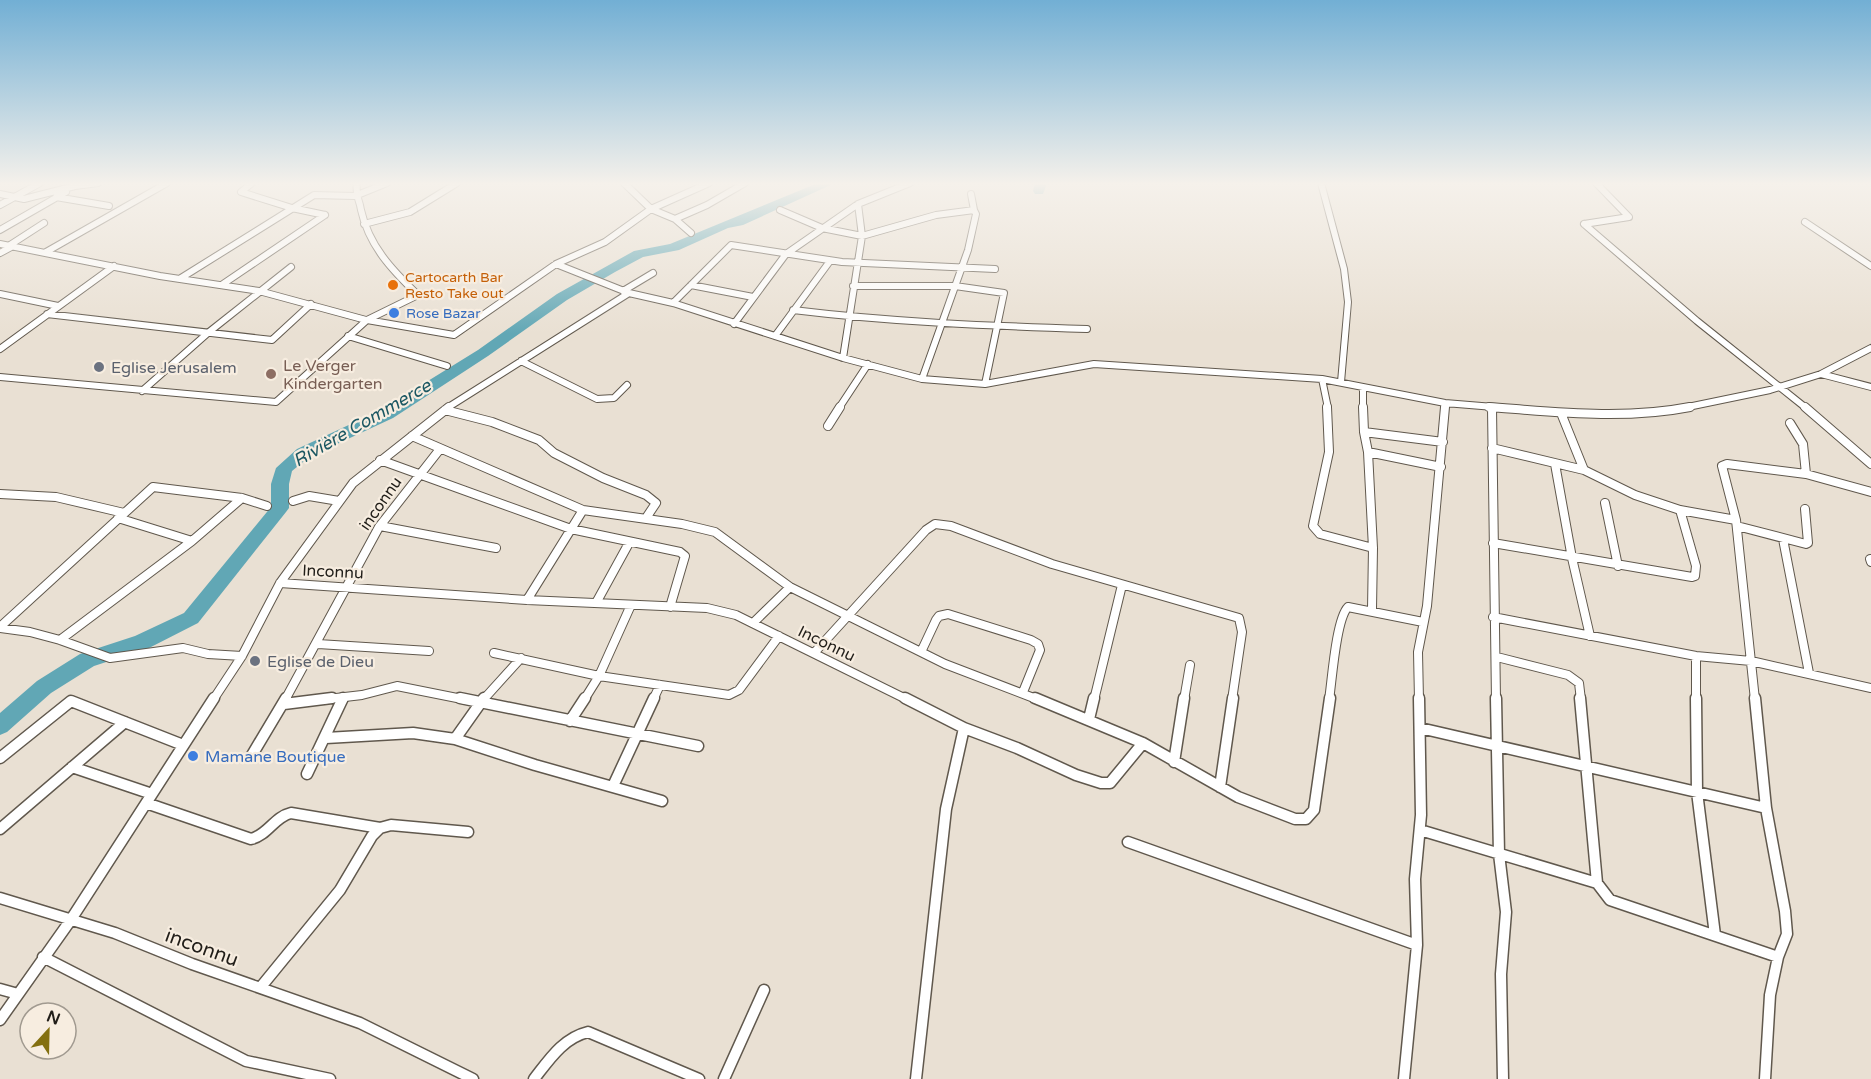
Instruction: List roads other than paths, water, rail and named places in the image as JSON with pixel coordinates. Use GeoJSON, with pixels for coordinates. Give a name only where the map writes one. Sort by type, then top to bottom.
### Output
{"type":"FeatureCollection","features":[{"type":"Feature","properties":{"kind":"street"},"geometry":{"type":"LineString","coordinates":[[0,253],[30,233]]}},
{"type":"Feature","properties":{"kind":"street"},"geometry":{"type":"LineString","coordinates":[[46,252],[79,233]]}},
{"type":"Feature","properties":{"kind":"street"},"geometry":{"type":"LineString","coordinates":[[181,278],[252,233]]}},
{"type":"Feature","properties":{"kind":"street"},"geometry":{"type":"LineString","coordinates":[[223,284],[298,233]]}},
{"type":"Feature","properties":{"kind":"street"},"geometry":{"type":"LineString","coordinates":[[0,377],[276,402],[366,320],[418,295],[385,263],[369,233]]}},
{"type":"Feature","properties":{"kind":"street"},"geometry":{"type":"LineString","coordinates":[[0,244],[259,291],[366,320],[454,335],[556,264],[605,242],[617,233]]}},
{"type":"Feature","properties":{"kind":"street"},"geometry":{"type":"LineString","coordinates":[[734,324],[786,254],[815,233]]}},
{"type":"Feature","properties":{"kind":"street"},"geometry":{"type":"LineString","coordinates":[[849,233],[862,236],[871,233]]}},
{"type":"Feature","properties":{"kind":"street"},"geometry":{"type":"LineString","coordinates":[[922,379],[972,233]]}},
{"type":"Feature","properties":{"kind":"street"},"geometry":{"type":"LineString","coordinates":[[1333,233],[1344,269],[1348,302],[1341,382]]}},
{"type":"Feature","properties":{"kind":"street"},"geometry":{"type":"LineString","coordinates":[[1595,233],[1712,334],[1780,387],[1871,464]]}},
{"type":"Feature","properties":{"kind":"street"},"geometry":{"type":"LineString","coordinates":[[1822,233],[1871,266]]}},
{"type":"Feature","properties":{"kind":"street"},"geometry":{"type":"LineString","coordinates":[[843,358],[855,264],[862,236]]}},
{"type":"Feature","properties":{"kind":"street"},"geometry":{"type":"LineString","coordinates":[[673,303],[731,245],[855,264],[995,269]]}},
{"type":"Feature","properties":{"kind":"street"},"geometry":{"type":"LineString","coordinates":[[775,336],[830,261]]}},
{"type":"Feature","properties":{"kind":"street"},"geometry":{"type":"LineString","coordinates":[[556,264],[626,292],[673,303],[843,358],[922,379],[985,384],[1094,364],[1322,379],[1444,403],[1492,408],[1561,413],[1655,414],[1780,387],[1821,374],[1871,348]]}},
{"type":"Feature","properties":{"kind":"street"},"geometry":{"type":"LineString","coordinates":[[0,349],[114,266]]}},
{"type":"Feature","properties":{"kind":"street"},"geometry":{"type":"LineString","coordinates":[[142,391],[209,332],[291,267]]}},
{"type":"Feature","properties":{"kind":"street"},"geometry":{"type":"LineString","coordinates":[[0,1020],[70,921],[242,656],[280,583],[353,483],[445,410],[653,273]]}},
{"type":"Feature","properties":{"kind":"street"},"geometry":{"type":"LineString","coordinates":[[692,285],[753,297]]}},
{"type":"Feature","properties":{"kind":"street"},"geometry":{"type":"LineString","coordinates":[[852,286],[955,286],[1004,293],[985,384]]}},
{"type":"Feature","properties":{"kind":"street"},"geometry":{"type":"LineString","coordinates":[[0,294],[58,306]]}},
{"type":"Feature","properties":{"kind":"street"},"geometry":{"type":"LineString","coordinates":[[47,314],[272,340],[311,304]]}},
{"type":"Feature","properties":{"kind":"street"},"geometry":{"type":"LineString","coordinates":[[793,310],[848,317],[942,324],[1087,329]]}},
{"type":"Feature","properties":{"kind":"street"},"geometry":{"type":"LineString","coordinates":[[348,336],[447,366]]}},
{"type":"Feature","properties":{"kind":"street"},"geometry":{"type":"LineString","coordinates":[[521,361],[597,399],[614,398],[627,385]]}},
{"type":"Feature","properties":{"kind":"street"},"geometry":{"type":"LineString","coordinates":[[828,426],[868,364]]}},
{"type":"Feature","properties":{"kind":"street"},"geometry":{"type":"LineString","coordinates":[[1821,374],[1871,387]]}},
{"type":"Feature","properties":{"kind":"street"},"geometry":{"type":"LineString","coordinates":[[1322,379],[1328,403],[1330,442],[1326,475],[1313,526],[1320,534],[1373,548]]}},
{"type":"Feature","properties":{"kind":"street"},"geometry":{"type":"LineString","coordinates":[[1363,387],[1373,548],[1372,609]]}},
{"type":"Feature","properties":{"kind":"street"},"geometry":{"type":"LineString","coordinates":[[1404,1079],[1417,945],[1415,879],[1420,830],[1418,652],[1427,606],[1441,467],[1444,403]]}},
{"type":"Feature","properties":{"kind":"street"},"geometry":{"type":"LineString","coordinates":[[1492,408],[1493,617],[1497,657],[1496,747],[1499,854],[1506,912],[1502,974],[1503,1079]]}},
{"type":"Feature","properties":{"kind":"street"},"geometry":{"type":"LineString","coordinates":[[445,410],[492,422],[539,440],[554,453],[603,478],[646,495],[656,503],[646,519]]}},
{"type":"Feature","properties":{"kind":"street"},"geometry":{"type":"LineString","coordinates":[[1561,413],[1584,470]]}},
{"type":"Feature","properties":{"kind":"street"},"geometry":{"type":"LineString","coordinates":[[1790,423],[1803,444],[1806,474]]}},
{"type":"Feature","properties":{"kind":"street"},"geometry":{"type":"LineString","coordinates":[[1364,432],[1443,442]]}},
{"type":"Feature","properties":{"kind":"street"},"geometry":{"type":"LineString","coordinates":[[412,436],[583,510],[682,524],[715,532],[790,587],[945,664],[1089,719],[1143,743],[1220,787],[1294,819],[1310,816],[1314,810],[1339,631],[1344,611],[1348,607],[1372,609],[1423,622]]}},
{"type":"Feature","properties":{"kind":"street","name":"inconnu"},"geometry":{"type":"LineString","coordinates":[[252,755],[318,644],[345,586],[380,526],[440,448]]}},
{"type":"Feature","properties":{"kind":"street"},"geometry":{"type":"LineString","coordinates":[[1492,448],[1584,470],[1635,495],[1680,510],[1737,523],[1802,544],[1808,543],[1805,509]]}},
{"type":"Feature","properties":{"kind":"street"},"geometry":{"type":"LineString","coordinates":[[1368,452],[1441,467]]}},
{"type":"Feature","properties":{"kind":"street"},"geometry":{"type":"LineString","coordinates":[[1862,455],[1871,455]]}},
{"type":"Feature","properties":{"kind":"street","name":"Inconnu"},"geometry":{"type":"LineString","coordinates":[[380,460],[571,529],[684,554],[670,607]]}},
{"type":"Feature","properties":{"kind":"street"},"geometry":{"type":"LineString","coordinates":[[1555,464],[1572,558],[1590,636]]}},
{"type":"Feature","properties":{"kind":"street"},"geometry":{"type":"LineString","coordinates":[[1765,1079],[1770,995],[1778,957],[1786,934],[1785,911],[1766,808],[1737,523],[1722,466],[1806,474],[1871,492]]}},
{"type":"Feature","properties":{"kind":"street"},"geometry":{"type":"LineString","coordinates":[[0,628],[153,487],[242,498],[267,506]]}},
{"type":"Feature","properties":{"kind":"street"},"geometry":{"type":"LineString","coordinates":[[0,494],[56,497],[121,515],[192,541]]}},
{"type":"Feature","properties":{"kind":"street"},"geometry":{"type":"LineString","coordinates":[[293,501],[305,496],[339,501]]}},
{"type":"Feature","properties":{"kind":"street"},"geometry":{"type":"LineString","coordinates":[[60,640],[192,541],[242,498]]}},
{"type":"Feature","properties":{"kind":"street"},"geometry":{"type":"LineString","coordinates":[[1605,503],[1618,566]]}},
{"type":"Feature","properties":{"kind":"street"},"geometry":{"type":"LineString","coordinates":[[527,600],[583,510]]}},
{"type":"Feature","properties":{"kind":"street"},"geometry":{"type":"LineString","coordinates":[[1493,543],[1684,578],[1695,576],[1695,566],[1680,510]]}},
{"type":"Feature","properties":{"kind":"street"},"geometry":{"type":"LineString","coordinates":[[814,653],[926,530],[935,524],[951,526],[1052,564],[1122,585],[1182,599],[1239,618],[1242,632],[1220,787]]}},
{"type":"Feature","properties":{"kind":"street","name":"Inconnu"},"geometry":{"type":"LineString","coordinates":[[380,526],[496,548]]}},
{"type":"Feature","properties":{"kind":"street"},"geometry":{"type":"LineString","coordinates":[[1783,538],[1809,673]]}},
{"type":"Feature","properties":{"kind":"street"},"geometry":{"type":"LineString","coordinates":[[596,603],[629,543]]}},
{"type":"Feature","properties":{"kind":"street","name":"Inconnu"},"geometry":{"type":"LineString","coordinates":[[280,583],[527,600],[707,608],[736,615],[964,728],[1017,748],[1076,775],[1101,783],[1110,783],[1143,743]]}},
{"type":"Feature","properties":{"kind":"street"},"geometry":{"type":"LineString","coordinates":[[1089,719],[1122,585]]}},
{"type":"Feature","properties":{"kind":"street"},"geometry":{"type":"LineString","coordinates":[[753,623],[790,587]]}},
{"type":"Feature","properties":{"kind":"street"},"geometry":{"type":"LineString","coordinates":[[570,721],[599,676],[631,605]]}},
{"type":"Feature","properties":{"kind":"street"},"geometry":{"type":"LineString","coordinates":[[921,652],[936,620],[939,616],[948,614],[1031,640],[1038,644],[1040,650],[1023,692]]}},
{"type":"Feature","properties":{"kind":"street"},"geometry":{"type":"LineString","coordinates":[[1493,617],[1696,656],[1750,661],[1871,688]]}},
{"type":"Feature","properties":{"kind":"street"},"geometry":{"type":"LineString","coordinates":[[0,628],[30,632],[60,640],[110,658],[183,648],[208,654],[242,656]]}},
{"type":"Feature","properties":{"kind":"street"},"geometry":{"type":"LineString","coordinates":[[494,652],[599,676],[729,695],[735,693],[779,636]]}},
{"type":"Feature","properties":{"kind":"street"},"geometry":{"type":"LineString","coordinates":[[318,644],[429,651]]}},
{"type":"Feature","properties":{"kind":"street"},"geometry":{"type":"LineString","coordinates":[[1696,656],[1697,792],[1715,935]]}},
{"type":"Feature","properties":{"kind":"street"},"geometry":{"type":"LineString","coordinates":[[1497,657],[1574,677],[1579,683],[1597,883],[1610,900],[1778,957]]}},
{"type":"Feature","properties":{"kind":"street"},"geometry":{"type":"LineString","coordinates":[[455,739],[481,702],[521,658]]}},
{"type":"Feature","properties":{"kind":"street"},"geometry":{"type":"LineString","coordinates":[[1174,762],[1190,665]]}},
{"type":"Feature","properties":{"kind":"street"},"geometry":{"type":"LineString","coordinates":[[613,786],[660,685]]}},
{"type":"Feature","properties":{"kind":"street"},"geometry":{"type":"LineString","coordinates":[[284,704],[344,697],[398,686],[698,746]]}},
{"type":"Feature","properties":{"kind":"street"},"geometry":{"type":"LineString","coordinates":[[307,774],[344,697]]}},
{"type":"Feature","properties":{"kind":"street"},"geometry":{"type":"LineString","coordinates":[[0,758],[71,701],[183,745]]}},
{"type":"Feature","properties":{"kind":"street"},"geometry":{"type":"LineString","coordinates":[[0,829],[125,722]]}},
{"type":"Feature","properties":{"kind":"street"},"geometry":{"type":"LineString","coordinates":[[916,1079],[946,809],[964,728]]}},
{"type":"Feature","properties":{"kind":"street"},"geometry":{"type":"LineString","coordinates":[[1420,728],[1766,808]]}},
{"type":"Feature","properties":{"kind":"street"},"geometry":{"type":"LineString","coordinates":[[326,738],[413,733],[455,739],[662,801]]}},
{"type":"Feature","properties":{"kind":"street"},"geometry":{"type":"LineString","coordinates":[[72,768],[251,839],[263,834],[278,817],[291,813],[380,828],[391,825],[468,832]]}},
{"type":"Feature","properties":{"kind":"street"},"geometry":{"type":"LineString","coordinates":[[260,988],[340,890],[372,836],[380,828]]}},
{"type":"Feature","properties":{"kind":"street"},"geometry":{"type":"LineString","coordinates":[[1420,830],[1597,883]]}},
{"type":"Feature","properties":{"kind":"street"},"geometry":{"type":"LineString","coordinates":[[1128,842],[1230,880],[1365,924],[1417,945]]}},
{"type":"Feature","properties":{"kind":"street","name":"inconnu"},"geometry":{"type":"LineString","coordinates":[[0,898],[115,933],[360,1023],[473,1079]]}},
{"type":"Feature","properties":{"kind":"street"},"geometry":{"type":"LineString","coordinates":[[43,957],[246,1061],[330,1079]]}},
{"type":"Feature","properties":{"kind":"street"},"geometry":{"type":"LineString","coordinates":[[0,989],[18,994]]}},
{"type":"Feature","properties":{"kind":"street"},"geometry":{"type":"LineString","coordinates":[[724,1079],[764,990]]}},
{"type":"Feature","properties":{"kind":"street"},"geometry":{"type":"LineString","coordinates":[[534,1079],[568,1040],[579,1033],[588,1032],[699,1079]]}},
{"type":"Feature","properties":{"kind":"waterway","name":"Rivière Commerce"},"geometry":{"type":"LineString","coordinates":[[0,726],[44,687],[87,660],[142,642],[191,618],[280,508],[280,484],[284,468],[303,453],[387,414],[483,353],[562,297],[610,269],[639,254],[674,247],[705,233]]}},
{"type":"Feature","properties":{"kind":"place","name":"Cartocarth Bar Resto Take out"},"geometry":{"type":"Point","coordinates":[393,285]}},
{"type":"Feature","properties":{"kind":"place","name":"Rose Bazar"},"geometry":{"type":"Point","coordinates":[394,313]}},
{"type":"Feature","properties":{"kind":"place","name":"Eglise Jerusalem"},"geometry":{"type":"Point","coordinates":[99,367]}},
{"type":"Feature","properties":{"kind":"place","name":"Le Verger Kindergarten"},"geometry":{"type":"Point","coordinates":[271,374]}},
{"type":"Feature","properties":{"kind":"place","name":"Eglise de Dieu"},"geometry":{"type":"Point","coordinates":[255,661]}},
{"type":"Feature","properties":{"kind":"place","name":"Mamane Boutique"},"geometry":{"type":"Point","coordinates":[193,756]}}]}
